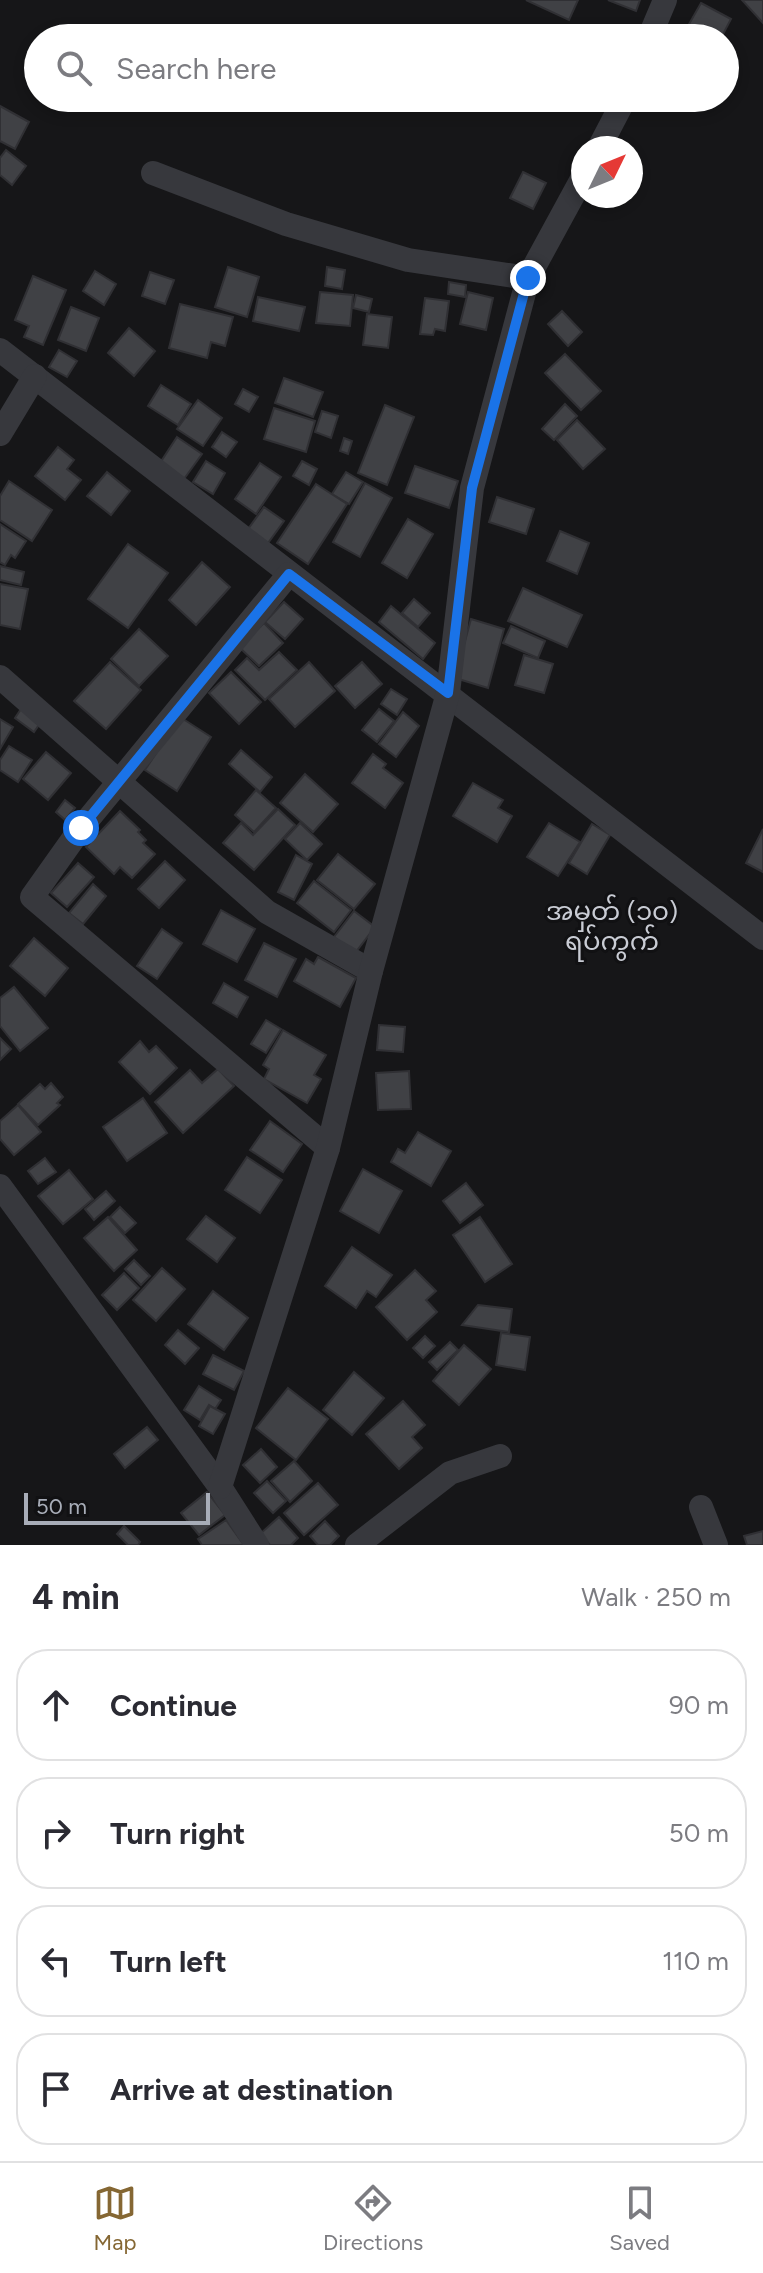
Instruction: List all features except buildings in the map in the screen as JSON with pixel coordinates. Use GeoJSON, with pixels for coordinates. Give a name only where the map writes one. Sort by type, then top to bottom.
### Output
{"type":"FeatureCollection","features":[{"type":"Feature","properties":{"kind":"street"},"geometry":{"type":"LineString","coordinates":[[655,24],[665,0]]}},
{"type":"Feature","properties":{"kind":"street"},"geometry":{"type":"LineString","coordinates":[[605,136],[618,112]]}},
{"type":"Feature","properties":{"kind":"street"},"geometry":{"type":"LineString","coordinates":[[153,173],[286,224],[408,260],[528,278]]}},
{"type":"Feature","properties":{"kind":"street"},"geometry":{"type":"LineString","coordinates":[[220,1487],[328,1148],[371,971],[448,693],[472,488],[528,278],[571,199]]}},
{"type":"Feature","properties":{"kind":"street"},"geometry":{"type":"LineString","coordinates":[[0,350],[763,938]]}},
{"type":"Feature","properties":{"kind":"street"},"geometry":{"type":"LineString","coordinates":[[0,434],[35,376]]}},
{"type":"Feature","properties":{"kind":"street"},"geometry":{"type":"LineString","coordinates":[[289,574],[81,828],[32,897],[328,1148]]}},
{"type":"Feature","properties":{"kind":"street"},"geometry":{"type":"LineString","coordinates":[[0,677],[267,912],[371,971]]}},
{"type":"Feature","properties":{"kind":"street"},"geometry":{"type":"LineString","coordinates":[[0,1186],[220,1487],[257,1545]]}},
{"type":"Feature","properties":{"kind":"street"},"geometry":{"type":"LineString","coordinates":[[357,1545],[450,1473],[500,1456]]}},
{"type":"Feature","properties":{"kind":"street"},"geometry":{"type":"LineString","coordinates":[[701,1507],[716,1545]]}},
{"type":"Feature","properties":{"kind":"district","name":"အမှတ် (၁၀) ရပ်ကွက်"},"geometry":{"type":"Point","coordinates":[612,926]}},
{"type":"Feature","properties":{"kind":"route"},"geometry":{"type":"LineString","coordinates":[[81,828],[289,574],[448,693],[472,488],[528,278]]}}]}
